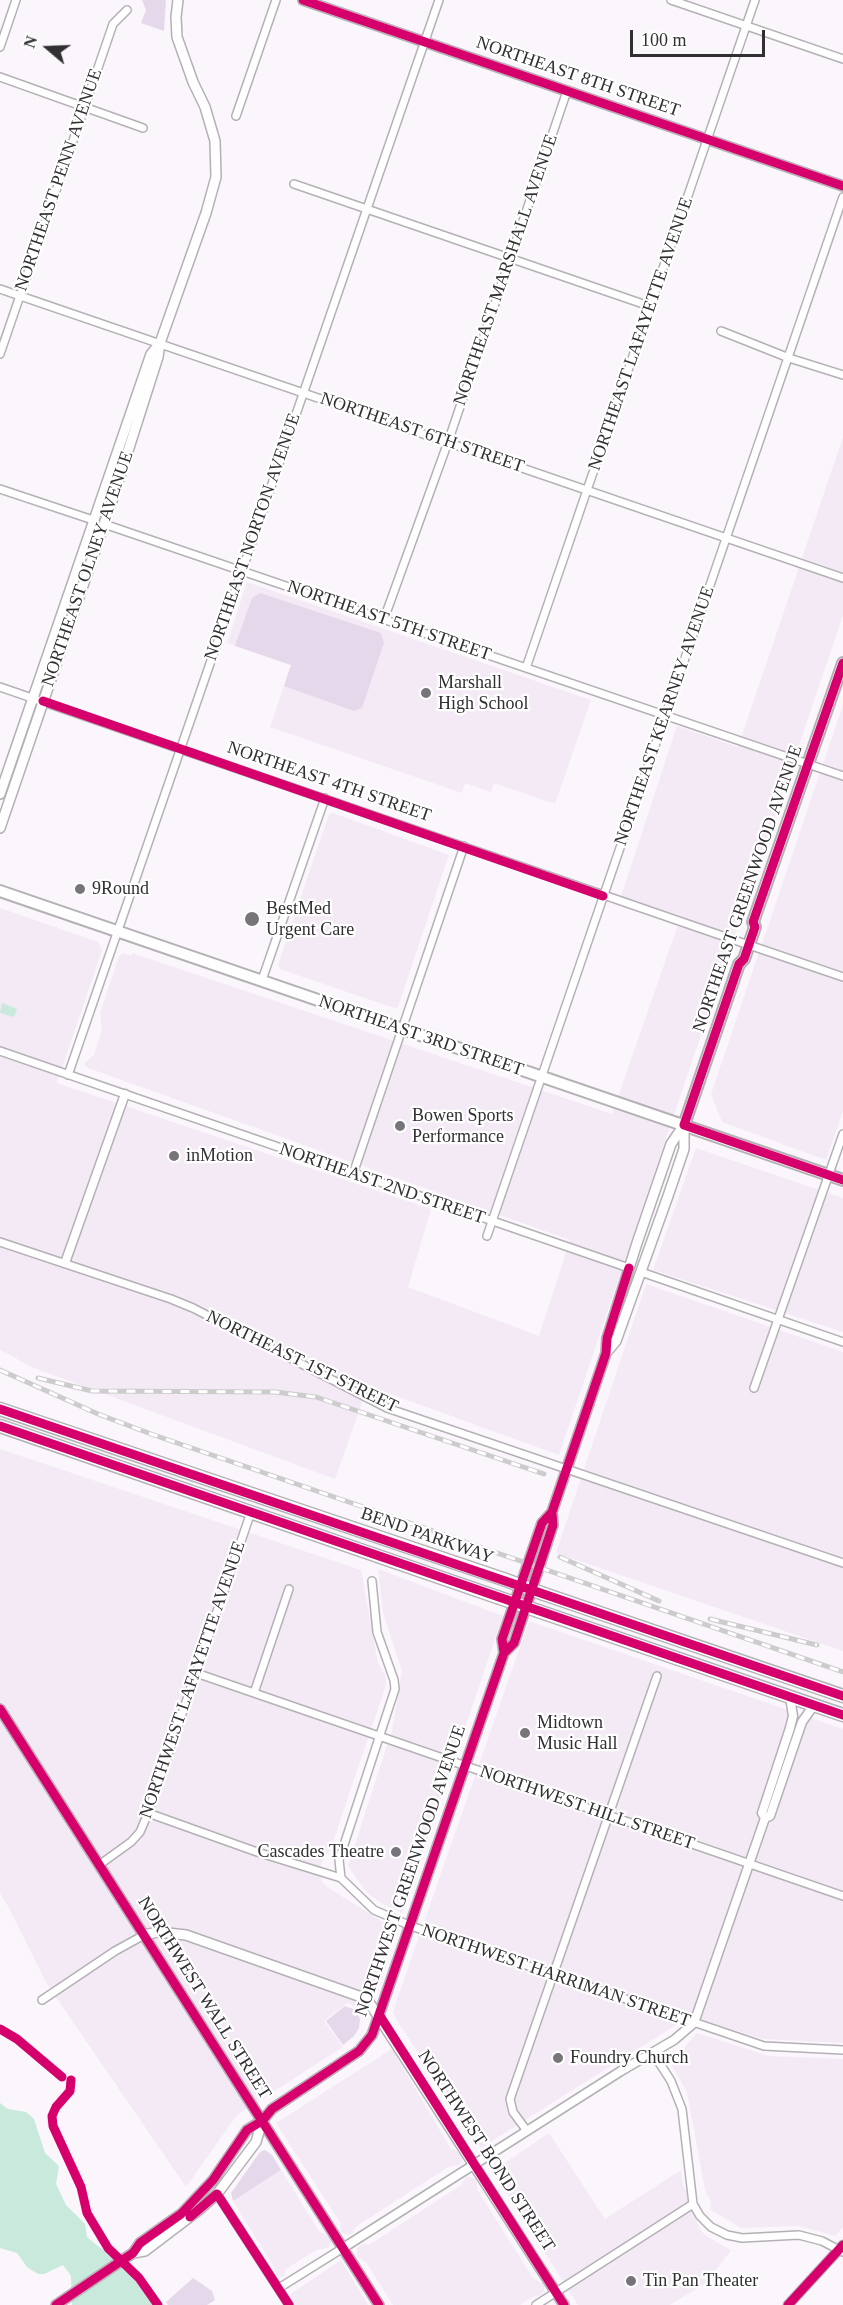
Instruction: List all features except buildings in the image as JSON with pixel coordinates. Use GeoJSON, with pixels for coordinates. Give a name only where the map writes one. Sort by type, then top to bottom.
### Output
{"type":"FeatureCollection","features":[{"type":"Feature","properties":{"kind":"highway","name":"BEND PARKWAY"},"geometry":{"type":"LineString","coordinates":[[0,1409],[843,1696]]}},
{"type":"Feature","properties":{"kind":"highway","name":"BEND PARKWAY"},"geometry":{"type":"LineString","coordinates":[[0,1426],[843,1715]]}},
{"type":"Feature","properties":{"kind":"main road","name":"NORTHEAST OLNEY AVENUE"},"geometry":{"type":"LineString","coordinates":[[0,828],[104,524],[158,357],[160,343],[206,213],[216,177],[215,141],[205,107],[193,82],[177,37],[178,0]]}},
{"type":"Feature","properties":{"kind":"main road","name":"NORTHEAST 8TH STREET"},"geometry":{"type":"LineString","coordinates":[[303,0],[843,186]]}},
{"type":"Feature","properties":{"kind":"main road","name":"NORTHEAST OLNEY AVENUE"},"geometry":{"type":"LineString","coordinates":[[0,794],[150,354],[160,343]]}},
{"type":"Feature","properties":{"kind":"main road","name":"NORTHEAST GREENWOOD AVENUE"},"geometry":{"type":"LineString","coordinates":[[535,1581],[554,1525],[552,1512],[606,1353],[607,1338],[629,1268],[671,1144],[684,1125],[739,964],[744,959],[749,925],[753,922],[843,663]]}},
{"type":"Feature","properties":{"kind":"main road","name":"NORTHEAST 3RD STREET"},"geometry":{"type":"LineString","coordinates":[[0,891],[843,1180]]}},
{"type":"Feature","properties":{"kind":"main road","name":"NORTHEAST GREENWOOD AVENUE"},"geometry":{"type":"LineString","coordinates":[[606,1353],[616,1341],[684,1149],[684,1125]]}},
{"type":"Feature","properties":{"kind":"main road","name":"NORTHEAST GREENWOOD AVENUE"},"geometry":{"type":"LineString","coordinates":[[523,1577],[542,1522],[552,1512]]}},
{"type":"Feature","properties":{"kind":"main road","name":"NORTHWEST GREENWOOD AVENUE"},"geometry":{"type":"LineString","coordinates":[[504,1653],[502,1639],[523,1577]]}},
{"type":"Feature","properties":{"kind":"main road","name":"NORTHWEST GREENWOOD AVENUE"},"geometry":{"type":"LineString","coordinates":[[133,2253],[140,2243],[181,2214],[194,2201],[213,2180],[247,2130],[262,2121],[272,2109],[359,2051],[372,2035],[504,1653],[514,1643],[535,1581]]}},
{"type":"Feature","properties":{"kind":"main road","name":"NORTHWEST WALL STREET"},"geometry":{"type":"LineString","coordinates":[[0,1709],[380,2305]]}},
{"type":"Feature","properties":{"kind":"main road","name":"NORTHWEST BOND STREET"},"geometry":{"type":"LineString","coordinates":[[144,1935],[172,1932],[356,1993],[367,1999],[564,2305]]}},
{"type":"Feature","properties":{"kind":"main road"},"geometry":{"type":"LineString","coordinates":[[56,2305],[133,2253],[145,2251],[217,2194],[255,2142],[262,2121]]}},
{"type":"Feature","properties":{"kind":"street"},"geometry":{"type":"LineString","coordinates":[[0,46],[16,0]]}},
{"type":"Feature","properties":{"kind":"street"},"geometry":{"type":"LineString","coordinates":[[236,116],[276,0]]}},
{"type":"Feature","properties":{"kind":"street","name":"NORTHEAST NORTON AVENUE"},"geometry":{"type":"LineString","coordinates":[[68,1075],[439,0]]}},
{"type":"Feature","properties":{"kind":"street"},"geometry":{"type":"LineString","coordinates":[[671,0],[843,59]]}},
{"type":"Feature","properties":{"kind":"street","name":"NORTHEAST LAFAYETTE AVENUE"},"geometry":{"type":"LineString","coordinates":[[525,668],[755,0]]}},
{"type":"Feature","properties":{"kind":"street","name":"NORTHEAST PENN AVENUE"},"geometry":{"type":"LineString","coordinates":[[0,354],[113,24],[127,10]]}},
{"type":"Feature","properties":{"kind":"street"},"geometry":{"type":"LineString","coordinates":[[0,77],[143,128]]}},
{"type":"Feature","properties":{"kind":"street","name":"NORTHEAST MARSHALL AVENUE"},"geometry":{"type":"LineString","coordinates":[[384,619],[448,442],[567,91]]}},
{"type":"Feature","properties":{"kind":"street"},"geometry":{"type":"LineString","coordinates":[[294,184],[649,306]]}},
{"type":"Feature","properties":{"kind":"street","name":"NORTHEAST KEARNEY AVENUE"},"geometry":{"type":"LineString","coordinates":[[487,1236],[843,197]]}},
{"type":"Feature","properties":{"kind":"street","name":"NORTHEAST 6TH STREET"},"geometry":{"type":"LineString","coordinates":[[0,289],[843,578]]}},
{"type":"Feature","properties":{"kind":"street"},"geometry":{"type":"LineString","coordinates":[[722,331],[789,358],[843,375]]}},
{"type":"Feature","properties":{"kind":"street"},"geometry":{"type":"LineString","coordinates":[[0,489],[93,520]]}},
{"type":"Feature","properties":{"kind":"street","name":"NORTHEAST 5TH STREET"},"geometry":{"type":"LineString","coordinates":[[104,524],[843,776]]}},
{"type":"Feature","properties":{"kind":"street","name":"NORTHEAST 4TH STREET"},"geometry":{"type":"LineString","coordinates":[[0,687],[843,977]]}},
{"type":"Feature","properties":{"kind":"street"},"geometry":{"type":"LineString","coordinates":[[262,980],[325,798]]}},
{"type":"Feature","properties":{"kind":"street"},"geometry":{"type":"LineString","coordinates":[[353,1174],[464,846]]}},
{"type":"Feature","properties":{"kind":"street","name":"NORTHEAST 2ND STREET"},"geometry":{"type":"LineString","coordinates":[[0,1051],[629,1268]]}},
{"type":"Feature","properties":{"kind":"street"},"geometry":{"type":"LineString","coordinates":[[65,1263],[125,1095]]}},
{"type":"Feature","properties":{"kind":"street"},"geometry":{"type":"LineString","coordinates":[[754,1388],[843,1134]]}},
{"type":"Feature","properties":{"kind":"street","name":"NORTHEAST 1ST STREET"},"geometry":{"type":"LineString","coordinates":[[0,1242],[193,1308],[387,1408],[843,1563]]}},
{"type":"Feature","properties":{"kind":"street"},"geometry":{"type":"LineString","coordinates":[[641,1272],[843,1342]]}},
{"type":"Feature","properties":{"kind":"street","name":"NORTHWEST LAFAYETTE AVENUE"},"geometry":{"type":"LineString","coordinates":[[99,1865],[131,1842],[140,1832],[251,1512]]}},
{"type":"Feature","properties":{"kind":"street"},"geometry":{"type":"LineString","coordinates":[[340,1878],[339,1860],[395,1689],[377,1632],[372,1581]]}},
{"type":"Feature","properties":{"kind":"street"},"geometry":{"type":"LineString","coordinates":[[254,1693],[289,1589]]}},
{"type":"Feature","properties":{"kind":"street","name":"NORTHWEST HILL STREET"},"geometry":{"type":"LineString","coordinates":[[196,1673],[843,1896]]}},
{"type":"Feature","properties":{"kind":"street"},"geometry":{"type":"LineString","coordinates":[[527,2131],[513,2112],[510,2099],[657,1676]]}},
{"type":"Feature","properties":{"kind":"street"},"geometry":{"type":"LineString","coordinates":[[765,1818],[762,1813],[793,1716],[790,1697]]}},
{"type":"Feature","properties":{"kind":"street"},"geometry":{"type":"LineString","coordinates":[[279,2288],[621,2071],[674,2040],[694,2023],[765,1818],[770,1816],[802,1722],[814,1705]]}},
{"type":"Feature","properties":{"kind":"street","name":"NORTHWEST HARRIMAN STREET"},"geometry":{"type":"LineString","coordinates":[[148,1813],[257,1852],[340,1878],[374,1910],[411,1926],[694,2023],[764,2046],[842,2050]]}},
{"type":"Feature","properties":{"kind":"street"},"geometry":{"type":"LineString","coordinates":[[42,2000],[115,1951],[144,1935]]}},
{"type":"Feature","properties":{"kind":"street"},"geometry":{"type":"LineString","coordinates":[[842,2050],[843,2041]]}},
{"type":"Feature","properties":{"kind":"street"},"geometry":{"type":"LineString","coordinates":[[653,2053],[671,2080],[682,2109],[693,2204],[700,2217],[711,2227],[727,2235],[742,2238],[799,2235],[842,2249],[788,2305]]}},
{"type":"Feature","properties":{"kind":"street"},"geometry":{"type":"LineString","coordinates":[[217,2194],[289,2305]]}},
{"type":"Feature","properties":{"kind":"street"},"geometry":{"type":"LineString","coordinates":[[536,2305],[693,2204]]}},
{"type":"Feature","properties":{"kind":"shaded area"},"geometry":{"type":"Polygon","coordinates":[[[142,0],[166,0],[164,31],[141,23],[146,10],[142,0]]]}},
{"type":"Feature","properties":{"kind":"shaded area"},"geometry":{"type":"Polygon","coordinates":[[[843,437],[843,615],[559,1455],[368,1386],[335,1479],[34,1368],[0,1350],[0,908],[98,942],[102,950],[57,1083],[431,1209],[408,1287],[539,1336],[570,1240],[85,1066],[84,1063],[94,1055],[102,1030],[100,1013],[119,956],[124,953],[131,956],[132,953],[612,1114],[681,916],[621,896],[677,726],[738,747],[843,437]]]}},
{"type":"Feature","properties":{"kind":"shaded area","name":"Marshall High School"},"geometry":{"type":"Polygon","coordinates":[[[247,582],[591,700],[555,804],[494,783],[491,792],[465,783],[462,793],[270,727],[291,665],[227,643],[247,582]]]}},
{"type":"Feature","properties":{"kind":"shaded area"},"geometry":{"type":"Polygon","coordinates":[[[260,593],[381,633],[384,643],[362,708],[354,711],[284,686],[291,665],[235,646],[252,598],[260,593]]]}},
{"type":"Feature","properties":{"kind":"shaded area"},"geometry":{"type":"Polygon","coordinates":[[[843,705],[843,1111],[826,1160],[722,1122],[711,1094],[843,705]]]}},
{"type":"Feature","properties":{"kind":"shaded area"},"geometry":{"type":"Polygon","coordinates":[[[333,813],[449,855],[398,1007],[394,1008],[280,969],[278,965],[329,814],[333,813]]]}},
{"type":"Feature","properties":{"kind":"shaded area"},"geometry":{"type":"Polygon","coordinates":[[[2,1003],[17,1009],[14,1017],[0,1013],[2,1003]]]}},
{"type":"Feature","properties":{"kind":"shaded area"},"geometry":{"type":"Polygon","coordinates":[[[696,1148],[843,1198],[843,1332],[653,1270],[696,1148]]]}},
{"type":"Feature","properties":{"kind":"shaded area"},"geometry":{"type":"Polygon","coordinates":[[[646,1284],[843,1352],[843,1651],[556,1553],[646,1284]]]}},
{"type":"Feature","properties":{"kind":"shaded area"},"geometry":{"type":"Polygon","coordinates":[[[0,1449],[361,1570],[378,1663],[385,1675],[386,1685],[331,1848],[321,1864],[322,1882],[396,1930],[387,1957],[362,2009],[347,2003],[324,2021],[343,2047],[237,2115],[186,2187],[47,1984],[0,1893],[0,1449]]]}},
{"type":"Feature","properties":{"kind":"shaded area"},"geometry":{"type":"Polygon","coordinates":[[[378,1569],[503,1616],[402,1913],[367,1893],[348,1866],[392,1730],[402,1671],[383,1613],[378,1569]]]}},
{"type":"Feature","properties":{"kind":"shaded area"},"geometry":{"type":"Polygon","coordinates":[[[529,1621],[843,1729],[843,2043],[763,2039],[690,2016],[481,2148],[393,2011],[529,1621]]]}},
{"type":"Feature","properties":{"kind":"shaded area"},"geometry":{"type":"Polygon","coordinates":[[[345,2006],[356,2010],[360,2019],[359,2028],[354,2036],[343,2045],[326,2021],[345,2006]]]}},
{"type":"Feature","properties":{"kind":"shaded area"},"geometry":{"type":"Polygon","coordinates":[[[697,2033],[769,2056],[843,2059],[843,2227],[835,2236],[799,2226],[741,2228],[710,2209],[711,2203],[705,2190],[687,2092],[668,2059],[684,2048],[697,2033]]]}},
{"type":"Feature","properties":{"kind":"shaded area"},"geometry":{"type":"Polygon","coordinates":[[[392,2049],[451,2149],[460,2152],[462,2160],[459,2165],[448,2167],[357,2226],[352,2234],[347,2235],[341,2232],[340,2222],[276,2123],[392,2049]]]}},
{"type":"Feature","properties":{"kind":"shaded area"},"geometry":{"type":"Polygon","coordinates":[[[0,2103],[8,2109],[26,2112],[34,2119],[45,2153],[59,2166],[56,2184],[66,2205],[85,2224],[87,2237],[108,2252],[147,2289],[158,2305],[72,2305],[71,2276],[63,2265],[44,2274],[38,2274],[27,2267],[17,2253],[0,2248],[0,2103]]]}},
{"type":"Feature","properties":{"kind":"shaded area"},"geometry":{"type":"Polygon","coordinates":[[[549,2133],[605,2219],[681,2170],[683,2186],[688,2193],[687,2200],[701,2231],[731,2250],[706,2283],[670,2305],[578,2305],[493,2171],[549,2133]]]}},
{"type":"Feature","properties":{"kind":"shaded area"},"geometry":{"type":"Polygon","coordinates":[[[265,2150],[272,2155],[281,2170],[233,2201],[231,2193],[260,2152],[265,2150]]]}},
{"type":"Feature","properties":{"kind":"shaded area"},"geometry":{"type":"Polygon","coordinates":[[[281,2170],[319,2231],[329,2237],[331,2242],[328,2248],[316,2250],[286,2269],[284,2277],[276,2275],[275,2269],[233,2201],[281,2170]]]}},
{"type":"Feature","properties":{"kind":"shaded area"},"geometry":{"type":"Polygon","coordinates":[[[466,2177],[476,2178],[478,2191],[533,2278],[544,2285],[544,2291],[541,2295],[520,2305],[393,2305],[366,2262],[357,2257],[357,2248],[362,2244],[369,2245],[461,2185],[466,2177]]]}},
{"type":"Feature","properties":{"kind":"shaded area"},"geometry":{"type":"Polygon","coordinates":[[[341,2260],[368,2305],[295,2305],[289,2295],[341,2260]]]}},
{"type":"Feature","properties":{"kind":"shaded area"},"geometry":{"type":"Polygon","coordinates":[[[193,2278],[212,2291],[215,2300],[207,2305],[168,2305],[166,2302],[193,2278]]]}},
{"type":"Feature","properties":{"kind":"railway"},"geometry":{"type":"LineString","coordinates":[[0,1370],[98,1414],[151,1434],[843,1672]]}},
{"type":"Feature","properties":{"kind":"railway"},"geometry":{"type":"LineString","coordinates":[[38,1378],[92,1391],[275,1392],[316,1397],[544,1474]]}},
{"type":"Feature","properties":{"kind":"railway"},"geometry":{"type":"LineString","coordinates":[[560,1557],[659,1601]]}},
{"type":"Feature","properties":{"kind":"railway"},"geometry":{"type":"LineString","coordinates":[[710,1619],[817,1645]]}},
{"type":"Feature","properties":{"kind":"cycle path"},"geometry":{"type":"LineString","coordinates":[[303,0],[843,186]]}},
{"type":"Feature","properties":{"kind":"cycle path"},"geometry":{"type":"LineString","coordinates":[[843,663],[753,922],[755,927],[744,959],[739,964],[684,1125],[843,1180]]}},
{"type":"Feature","properties":{"kind":"cycle path"},"geometry":{"type":"LineString","coordinates":[[43,701],[603,896]]}},
{"type":"Feature","properties":{"kind":"cycle path"},"geometry":{"type":"LineString","coordinates":[[504,1653],[502,1639],[542,1523],[552,1512],[606,1353],[607,1338],[629,1268]]}},
{"type":"Feature","properties":{"kind":"cycle path"},"geometry":{"type":"LineString","coordinates":[[0,1409],[843,1696]]}},
{"type":"Feature","properties":{"kind":"cycle path"},"geometry":{"type":"LineString","coordinates":[[0,1426],[843,1715]]}},
{"type":"Feature","properties":{"kind":"cycle path"},"geometry":{"type":"LineString","coordinates":[[56,2305],[133,2253],[140,2243],[181,2214],[213,2180],[247,2130],[262,2121],[272,2109],[359,2051],[372,2035],[504,1653],[514,1643],[553,1525],[552,1512]]}},
{"type":"Feature","properties":{"kind":"cycle path"},"geometry":{"type":"LineString","coordinates":[[0,1709],[379,2305]]}},
{"type":"Feature","properties":{"kind":"cycle path"},"geometry":{"type":"LineString","coordinates":[[380,2016],[564,2305]]}},
{"type":"Feature","properties":{"kind":"cycle path"},"geometry":{"type":"LineString","coordinates":[[0,2029],[17,2039],[62,2077]]}},
{"type":"Feature","properties":{"kind":"cycle path"},"geometry":{"type":"LineString","coordinates":[[71,2080],[70,2091],[56,2107],[52,2116],[53,2126],[81,2187],[87,2213],[108,2248],[139,2278],[158,2305]]}},
{"type":"Feature","properties":{"kind":"cycle path"},"geometry":{"type":"LineString","coordinates":[[190,2217],[217,2194],[289,2305]]}},
{"type":"Feature","properties":{"kind":"cycle path"},"geometry":{"type":"LineString","coordinates":[[788,2305],[843,2245]]}},
{"type":"Feature","properties":{"kind":"place","name":"Marshall High School"},"geometry":{"type":"Point","coordinates":[426,693]}},
{"type":"Feature","properties":{"kind":"place","name":"9Round"},"geometry":{"type":"Point","coordinates":[80,889]}},
{"type":"Feature","properties":{"kind":"place","name":"BestMed Urgent Care"},"geometry":{"type":"Point","coordinates":[252,919]}},
{"type":"Feature","properties":{"kind":"place","name":"Bowen Sports Performance"},"geometry":{"type":"Point","coordinates":[400,1126]}},
{"type":"Feature","properties":{"kind":"place","name":"inMotion"},"geometry":{"type":"Point","coordinates":[174,1156]}},
{"type":"Feature","properties":{"kind":"place","name":"Midtown Music Hall"},"geometry":{"type":"Point","coordinates":[525,1733]}},
{"type":"Feature","properties":{"kind":"place","name":"Cascades Theatre"},"geometry":{"type":"Point","coordinates":[396,1852]}},
{"type":"Feature","properties":{"kind":"place","name":"Foundry Church"},"geometry":{"type":"Point","coordinates":[558,2058]}},
{"type":"Feature","properties":{"kind":"place","name":"Tin Pan Theater"},"geometry":{"type":"Point","coordinates":[631,2281]}}]}
